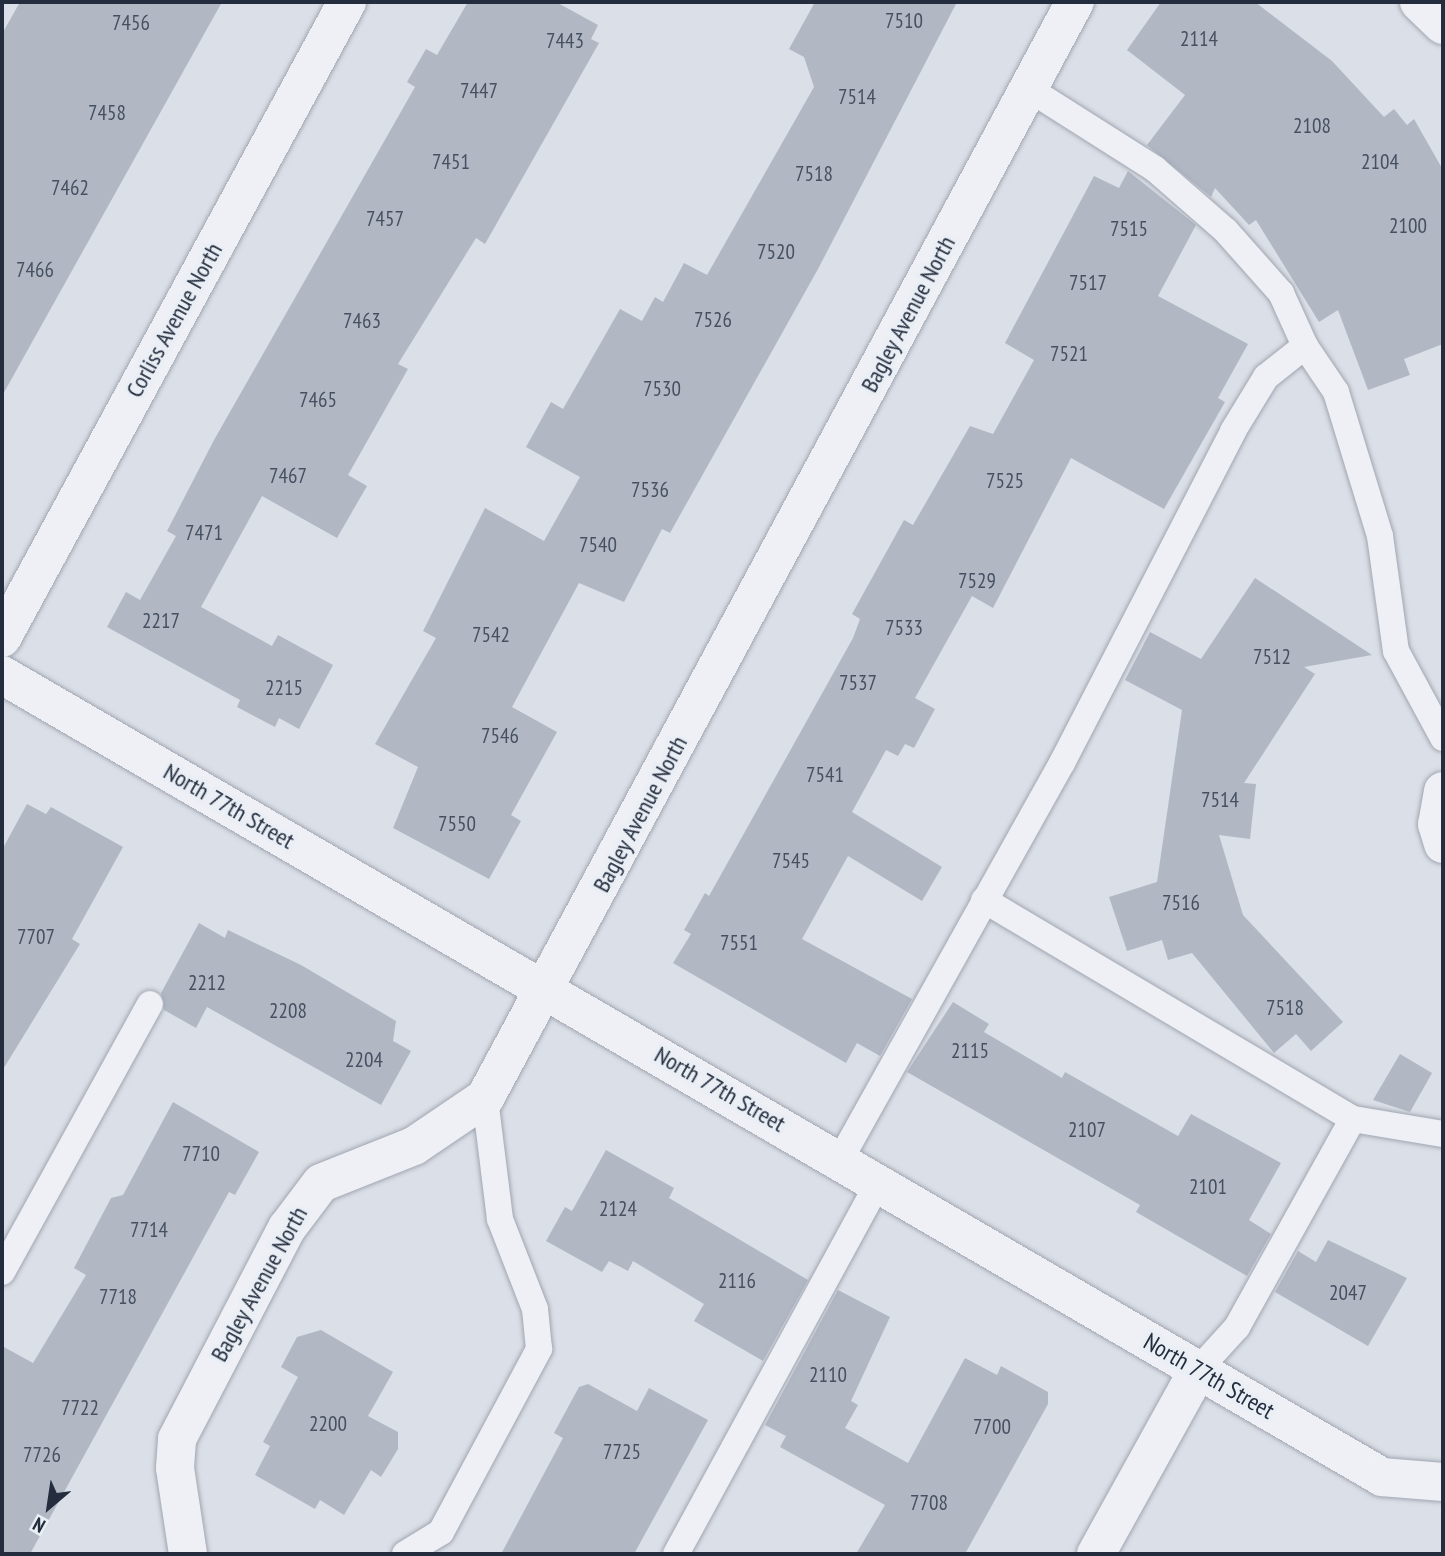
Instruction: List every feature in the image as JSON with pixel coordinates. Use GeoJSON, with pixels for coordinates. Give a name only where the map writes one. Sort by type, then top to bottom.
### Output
{"type":"FeatureCollection","features":[{"type":"Feature","properties":{"kind":"street","name":"Corliss Avenue North"},"geometry":{"type":"LineString","coordinates":[[2,638],[347,2]]}},
{"type":"Feature","properties":{"kind":"street","name":"Bagley Avenue North"},"geometry":{"type":"LineString","coordinates":[[188,1554],[175,1468],[177,1439],[302,1205],[321,1183],[414,1146],[485,1098],[547,988],[1075,2]]}},
{"type":"Feature","properties":{"kind":"street"},"geometry":{"type":"LineString","coordinates":[[1419,2],[1443,25]]}},
{"type":"Feature","properties":{"kind":"street","name":"North 77th Street"},"geometry":{"type":"LineString","coordinates":[[2,675],[547,988],[1382,1478],[1443,1482]]}},
{"type":"Feature","properties":{"kind":"street"},"geometry":{"type":"LineString","coordinates":[[1443,791],[1437,824],[1443,844]]}},
{"type":"Feature","properties":{"kind":"street"},"geometry":{"type":"LineString","coordinates":[[1096,1554],[1198,1370]]}},
{"type":"Feature","properties":{"kind":"lane"},"geometry":{"type":"LineString","coordinates":[[1029,89],[1155,169],[1226,231],[1281,293],[1305,346],[1336,391],[1358,455],[1380,536],[1396,651],[1443,738]]}},
{"type":"Feature","properties":{"kind":"lane"},"geometry":{"type":"LineString","coordinates":[[839,1160],[985,900],[1233,430],[1266,377],[1305,346]]}},
{"type":"Feature","properties":{"kind":"lane"},"geometry":{"type":"LineString","coordinates":[[985,900],[1353,1119],[1443,1134]]}},
{"type":"Feature","properties":{"kind":"lane"},"geometry":{"type":"LineString","coordinates":[[2,1272],[150,1004]]}},
{"type":"Feature","properties":{"kind":"lane"},"geometry":{"type":"LineString","coordinates":[[405,1554],[441,1532],[539,1349],[535,1308],[499,1219],[485,1098]]}},
{"type":"Feature","properties":{"kind":"lane"},"geometry":{"type":"LineString","coordinates":[[1198,1370],[1237,1327],[1353,1119]]}},
{"type":"Feature","properties":{"kind":"lane"},"geometry":{"type":"LineString","coordinates":[[676,1554],[878,1182]]}},
{"type":"Feature","properties":{"kind":"building"},"geometry":{"type":"Polygon","coordinates":[[[20,2],[222,2],[2,396],[2,34],[20,2]]]}},
{"type":"Feature","properties":{"kind":"building"},"geometry":{"type":"Polygon","coordinates":[[[468,2],[556,2],[598,25],[591,39],[599,43],[485,244],[476,238],[398,364],[408,369],[348,475],[367,486],[337,538],[262,496],[201,607],[272,646],[278,635],[333,665],[299,729],[279,718],[275,727],[237,707],[240,700],[107,627],[126,592],[140,600],[176,536],[167,531],[214,440],[415,87],[407,82],[426,49],[437,55],[468,2]]]}},
{"type":"Feature","properties":{"kind":"building"},"geometry":{"type":"Polygon","coordinates":[[[815,2],[957,2],[818,269],[670,533],[662,529],[624,602],[579,583],[512,707],[557,732],[511,815],[521,821],[489,879],[393,828],[418,767],[375,744],[436,638],[423,631],[485,508],[544,541],[580,477],[526,447],[551,402],[563,409],[620,309],[642,321],[655,297],[663,302],[684,263],[707,275],[814,87],[804,57],[789,49],[815,2]]]}},
{"type":"Feature","properties":{"kind":"building"},"geometry":{"type":"Polygon","coordinates":[[[1161,2],[1255,2],[1332,61],[1384,117],[1394,109],[1407,125],[1414,119],[1443,170],[1443,344],[1404,359],[1410,375],[1368,390],[1338,310],[1319,322],[1256,220],[1249,225],[1215,188],[1211,197],[1147,145],[1185,95],[1127,50],[1161,2]]]}},
{"type":"Feature","properties":{"kind":"building"},"geometry":{"type":"Polygon","coordinates":[[[1128,171],[1196,225],[1158,296],[1248,344],[1218,398],[1225,402],[1164,509],[1071,458],[993,608],[972,596],[915,698],[935,709],[914,748],[905,744],[898,756],[886,750],[852,812],[942,867],[922,901],[848,856],[802,939],[912,999],[880,1056],[857,1043],[846,1063],[673,963],[691,934],[684,930],[705,893],[709,896],[853,638],[860,619],[852,614],[904,520],[913,525],[970,426],[993,434],[1034,360],[1005,343],[1094,176],[1119,188],[1128,171]]]}},
{"type":"Feature","properties":{"kind":"building"},"geometry":{"type":"Polygon","coordinates":[[[1255,578],[1372,655],[1304,667],[1315,674],[1244,783],[1256,784],[1250,839],[1219,835],[1243,915],[1343,1022],[1311,1051],[1296,1034],[1274,1053],[1192,953],[1168,960],[1162,940],[1127,951],[1109,897],[1157,882],[1182,710],[1125,680],[1150,632],[1201,659],[1255,578]]]}},
{"type":"Feature","properties":{"kind":"building"},"geometry":{"type":"Polygon","coordinates":[[[27,804],[46,814],[51,807],[123,847],[72,939],[80,944],[2,1071],[2,850],[27,804]]]}},
{"type":"Feature","properties":{"kind":"building"},"geometry":{"type":"Polygon","coordinates":[[[199,923],[225,938],[228,930],[301,965],[396,1021],[393,1041],[411,1051],[381,1105],[207,1007],[196,1028],[164,1010],[161,993],[199,923]]]}},
{"type":"Feature","properties":{"kind":"building"},"geometry":{"type":"Polygon","coordinates":[[[953,1002],[989,1024],[984,1032],[1062,1078],[1065,1072],[1178,1136],[1191,1114],[1281,1163],[1249,1220],[1271,1234],[1247,1276],[1136,1212],[1140,1205],[907,1072],[953,1002]]]}},
{"type":"Feature","properties":{"kind":"building"},"geometry":{"type":"Polygon","coordinates":[[[1400,1054],[1432,1073],[1410,1112],[1373,1100],[1400,1054]]]}},
{"type":"Feature","properties":{"kind":"building"},"geometry":{"type":"Polygon","coordinates":[[[173,1102],[259,1152],[235,1195],[229,1192],[30,1554],[2,1554],[2,1346],[33,1363],[86,1275],[74,1268],[111,1198],[123,1195],[173,1102]]]}},
{"type":"Feature","properties":{"kind":"building"},"geometry":{"type":"Polygon","coordinates":[[[606,1150],[674,1188],[669,1198],[808,1280],[763,1361],[694,1321],[704,1304],[633,1261],[628,1271],[609,1261],[602,1272],[546,1241],[565,1207],[572,1211],[606,1150]]]}},
{"type":"Feature","properties":{"kind":"building"},"geometry":{"type":"Polygon","coordinates":[[[1328,1240],[1407,1278],[1368,1346],[1275,1292],[1298,1251],[1316,1262],[1328,1240]]]}},
{"type":"Feature","properties":{"kind":"building"},"geometry":{"type":"Polygon","coordinates":[[[838,1290],[890,1317],[851,1401],[858,1405],[845,1428],[908,1463],[965,1358],[997,1375],[1001,1366],[1048,1392],[1048,1404],[965,1554],[856,1554],[885,1505],[780,1447],[786,1436],[765,1425],[838,1290]]]}},
{"type":"Feature","properties":{"kind":"building"},"geometry":{"type":"Polygon","coordinates":[[[321,1330],[393,1372],[368,1416],[398,1432],[398,1449],[381,1477],[371,1470],[344,1515],[320,1500],[315,1509],[255,1475],[270,1446],[263,1442],[298,1377],[281,1367],[297,1337],[321,1330]]]}},
{"type":"Feature","properties":{"kind":"building"},"geometry":{"type":"Polygon","coordinates":[[[588,1384],[637,1411],[649,1388],[708,1420],[634,1554],[501,1554],[563,1438],[554,1433],[579,1387],[588,1384]]]}}]}
